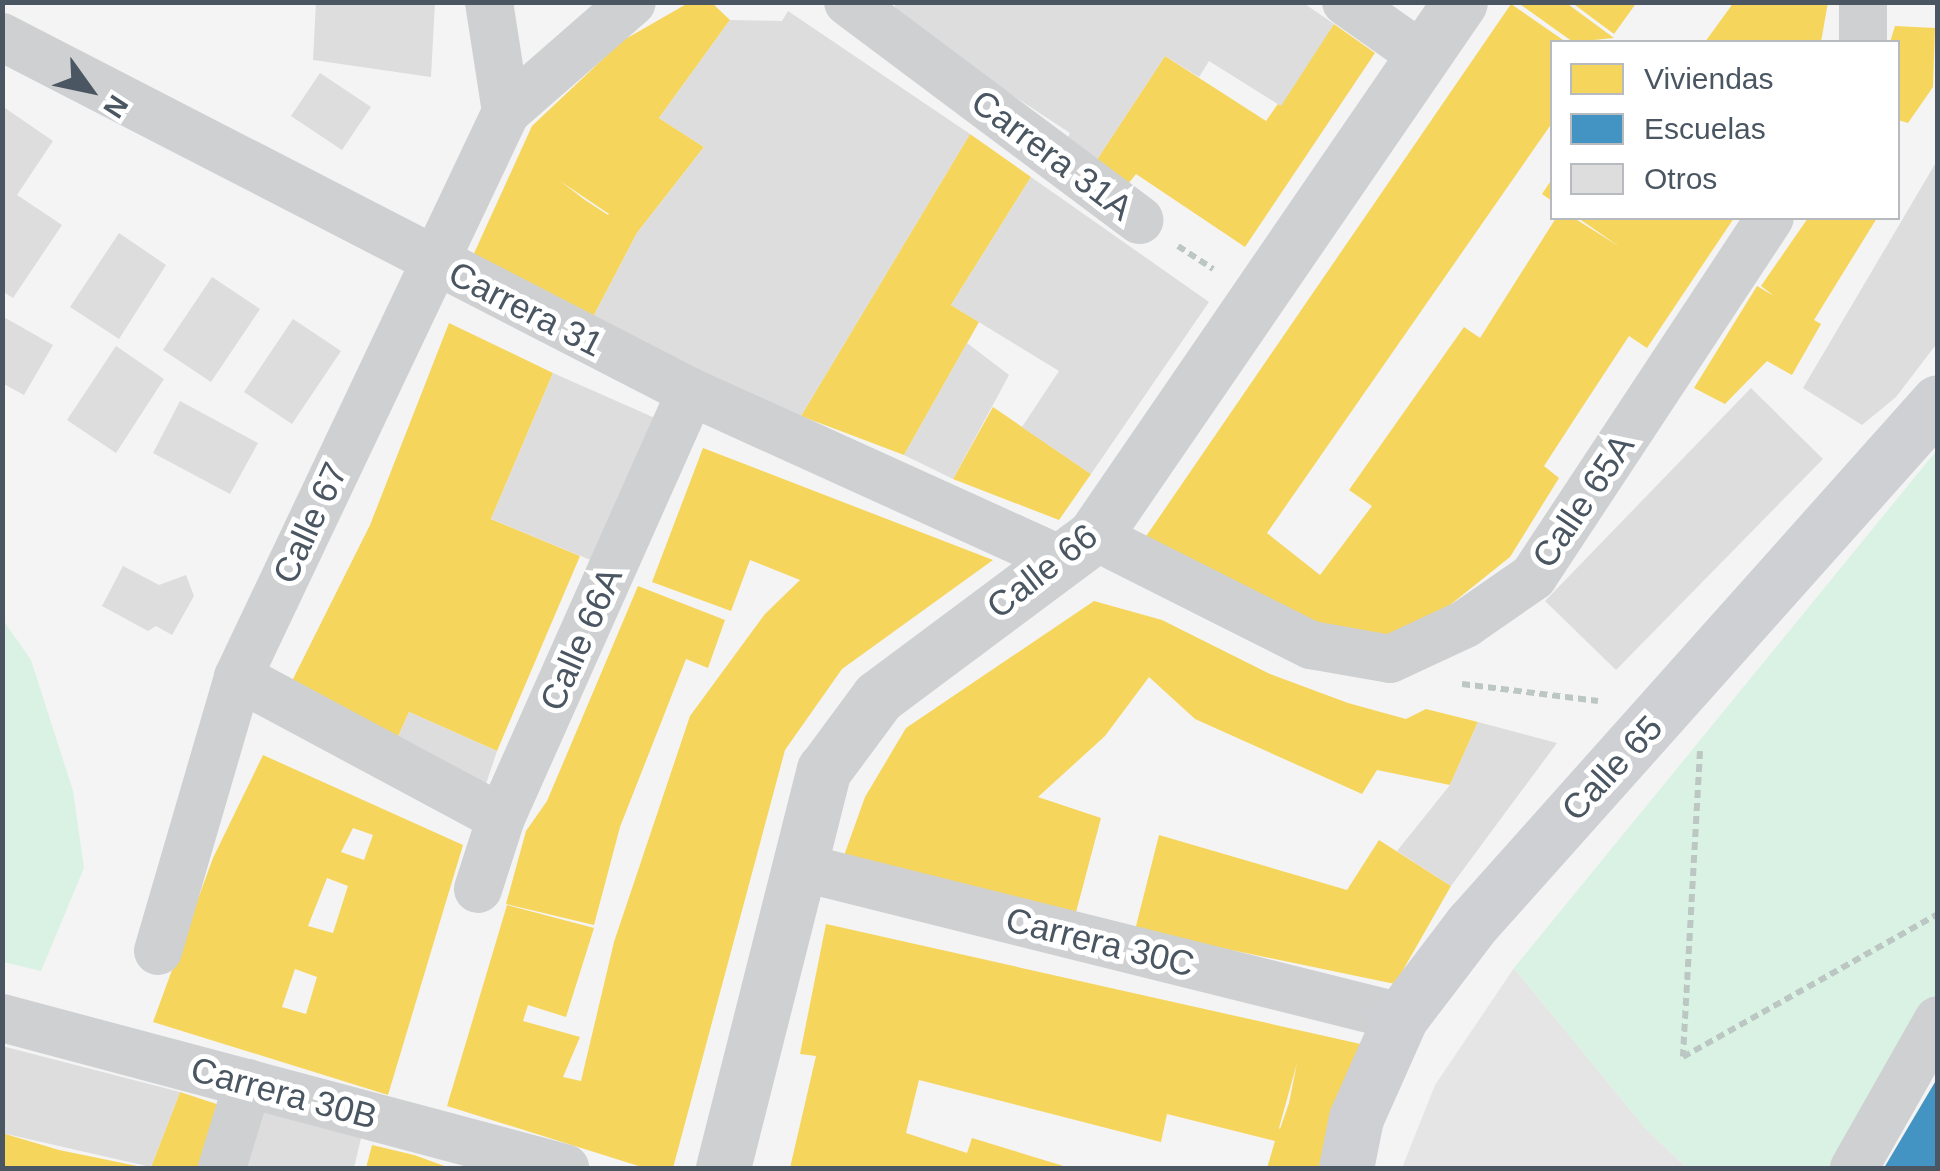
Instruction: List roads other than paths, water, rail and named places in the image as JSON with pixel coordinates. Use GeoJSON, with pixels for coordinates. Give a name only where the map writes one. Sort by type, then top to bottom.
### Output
{"type":"FeatureCollection","features":[{"type":"Feature","properties":{"kind":"main road","name":"Calle 65"},"geometry":{"type":"LineString","coordinates":[[1346,1168],[1356,1118],[1401,1017],[1471,925],[1938,402]]}},
{"type":"Feature","properties":{"kind":"street"},"geometry":{"type":"LineString","coordinates":[[489,2],[506,112]]}},
{"type":"Feature","properties":{"kind":"street"},"geometry":{"type":"LineString","coordinates":[[506,112],[632,2]]}},
{"type":"Feature","properties":{"kind":"street","name":"Carrera 31A"},"geometry":{"type":"LineString","coordinates":[[848,2],[1139,220]]}},
{"type":"Feature","properties":{"kind":"street"},"geometry":{"type":"LineString","coordinates":[[1346,2],[1424,57]]}},
{"type":"Feature","properties":{"kind":"street","name":"Calle 66"},"geometry":{"type":"LineString","coordinates":[[723,1168],[824,770],[878,697],[1077,547],[1261,300],[1460,2]]}},
{"type":"Feature","properties":{"kind":"street"},"geometry":{"type":"LineString","coordinates":[[1862,40],[1863,2]]}},
{"type":"Feature","properties":{"kind":"street","name":"Carrera 31"},"geometry":{"type":"LineString","coordinates":[[2,37],[434,263],[691,392],[1077,547]]}},
{"type":"Feature","properties":{"kind":"street","name":"Calle 67"},"geometry":{"type":"LineString","coordinates":[[158,951],[238,677],[506,112]]}},
{"type":"Feature","properties":{"kind":"street","name":"Calle 65A"},"geometry":{"type":"LineString","coordinates":[[1077,547],[1311,645],[1390,659],[1465,624],[1534,577],[1769,220]]}},
{"type":"Feature","properties":{"kind":"street","name":"Calle 66A"},"geometry":{"type":"LineString","coordinates":[[478,890],[501,818],[691,392]]}},
{"type":"Feature","properties":{"kind":"street"},"geometry":{"type":"LineString","coordinates":[[238,677],[501,818]]}},
{"type":"Feature","properties":{"kind":"street","name":"Carrera 30C"},"geometry":{"type":"LineString","coordinates":[[800,867],[1401,1017]]}},
{"type":"Feature","properties":{"kind":"street","name":"Carrera 30B"},"geometry":{"type":"LineString","coordinates":[[2,1018],[566,1168]]}},
{"type":"Feature","properties":{"kind":"street"},"geometry":{"type":"LineString","coordinates":[[1854,1168],[1938,1020]]}},
{"type":"Feature","properties":{"kind":"street"},"geometry":{"type":"LineString","coordinates":[[222,1168],[248,1083]]}}]}
